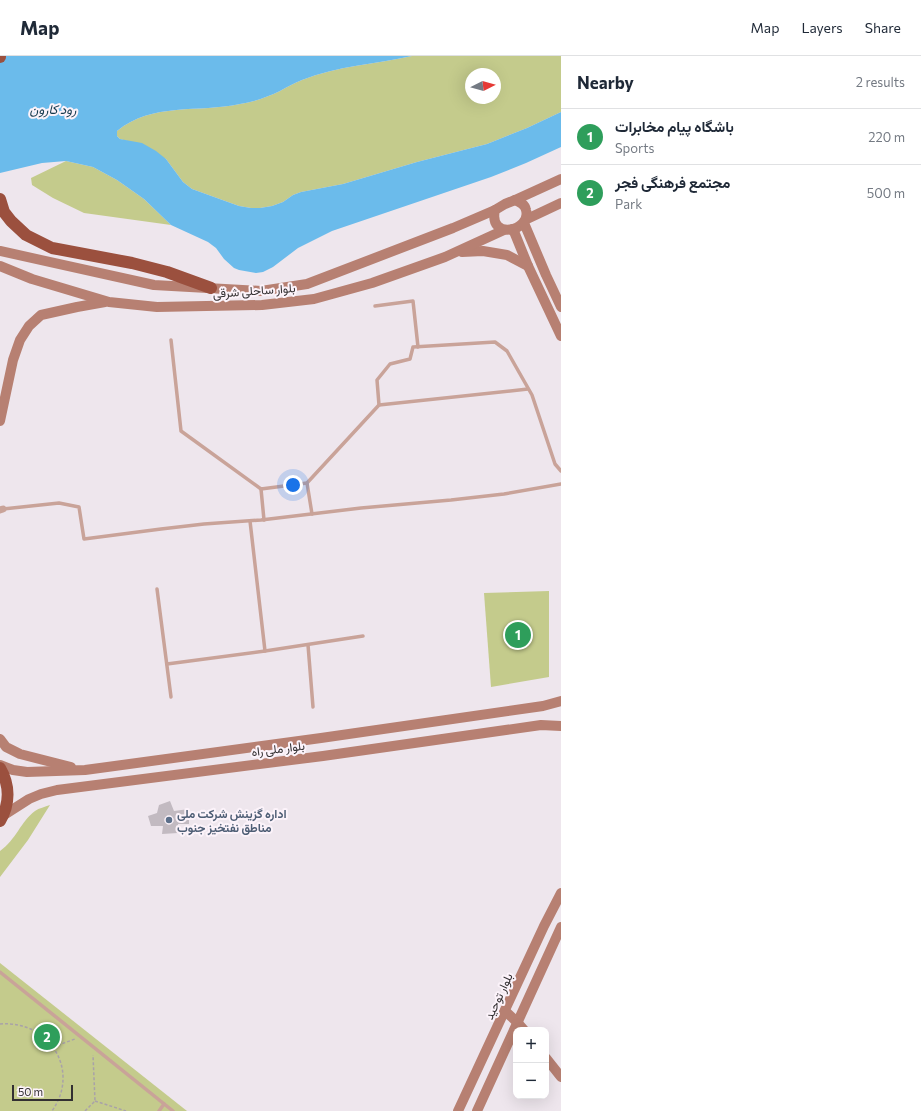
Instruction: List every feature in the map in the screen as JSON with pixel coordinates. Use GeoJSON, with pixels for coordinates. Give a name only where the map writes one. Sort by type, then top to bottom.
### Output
{"type":"FeatureCollection","features":[{"type":"Feature","properties":{"kind":"highway"},"geometry":{"type":"LineString","coordinates":[[0,199],[4,212],[11,221],[26,235],[52,248],[132,263],[167,272],[211,288]]}},
{"type":"Feature","properties":{"kind":"highway"},"geometry":{"type":"LineString","coordinates":[[0,768],[8,789],[8,802],[2,818]]}},
{"type":"Feature","properties":{"kind":"main road"},"geometry":{"type":"LineString","coordinates":[[561,179],[505,204],[495,210],[494,218],[498,226],[509,229],[519,243],[528,266],[561,336]]}},
{"type":"Feature","properties":{"kind":"main road"},"geometry":{"type":"LineString","coordinates":[[515,200],[522,203],[525,207],[527,215],[525,221],[530,238],[561,307]]}},
{"type":"Feature","properties":{"kind":"main road"},"geometry":{"type":"LineString","coordinates":[[509,229],[561,203]]}},
{"type":"Feature","properties":{"kind":"main road","name":"بلوار ساحلی شرقی"},"geometry":{"type":"LineString","coordinates":[[0,251],[154,285],[261,291],[307,284],[453,228],[495,210]]}},
{"type":"Feature","properties":{"kind":"main road","name":"بلوار ساحلی شرقی"},"geometry":{"type":"LineString","coordinates":[[0,266],[32,279],[109,302],[165,307],[262,305],[314,299],[372,283],[456,252],[509,229]]}},
{"type":"Feature","properties":{"kind":"main road"},"geometry":{"type":"LineString","coordinates":[[519,243],[524,238],[530,238]]}},
{"type":"Feature","properties":{"kind":"main road"},"geometry":{"type":"LineString","coordinates":[[456,252],[483,251],[506,255],[528,266]]}},
{"type":"Feature","properties":{"kind":"main road"},"geometry":{"type":"LineString","coordinates":[[0,421],[13,360],[20,340],[29,326],[42,315],[109,302]]}},
{"type":"Feature","properties":{"kind":"main road","name":"بلوار ملی راه"},"geometry":{"type":"LineString","coordinates":[[0,765],[13,770],[27,772],[85,770],[543,706],[561,701]]}},
{"type":"Feature","properties":{"kind":"main road","name":"بلوار ملی راه"},"geometry":{"type":"LineString","coordinates":[[2,818],[29,799],[57,790],[323,756],[541,725],[561,726]]}},
{"type":"Feature","properties":{"kind":"main road"},"geometry":{"type":"LineString","coordinates":[[321,738],[323,756]]}},
{"type":"Feature","properties":{"kind":"main road"},"geometry":{"type":"LineString","coordinates":[[0,739],[6,747],[20,754],[85,770]]}},
{"type":"Feature","properties":{"kind":"main road","name":"بلوار توحید"},"geometry":{"type":"LineString","coordinates":[[458,1111],[544,926],[561,893]]}},
{"type":"Feature","properties":{"kind":"main road"},"geometry":{"type":"LineString","coordinates":[[476,1111],[521,1026],[560,933]]}},
{"type":"Feature","properties":{"kind":"main road"},"geometry":{"type":"LineString","coordinates":[[505,1011],[521,1026]]}},
{"type":"Feature","properties":{"kind":"main road"},"geometry":{"type":"LineString","coordinates":[[549,1062],[561,1077]]}},
{"type":"Feature","properties":{"kind":"lane"},"geometry":{"type":"LineString","coordinates":[[375,306],[412,301],[418,347]]}},
{"type":"Feature","properties":{"kind":"lane"},"geometry":{"type":"LineString","coordinates":[[171,340],[181,431],[261,489],[307,483],[379,405],[528,389]]}},
{"type":"Feature","properties":{"kind":"lane"},"geometry":{"type":"LineString","coordinates":[[379,405],[377,380],[390,364],[410,360],[413,348],[494,342],[507,351],[532,395],[555,464],[561,471]]}},
{"type":"Feature","properties":{"kind":"lane"},"geometry":{"type":"LineString","coordinates":[[307,483],[312,514]]}},
{"type":"Feature","properties":{"kind":"lane"},"geometry":{"type":"LineString","coordinates":[[2,509],[59,503],[79,507],[84,539],[161,529],[264,520],[362,508],[452,500],[504,494],[561,484]]}},
{"type":"Feature","properties":{"kind":"lane"},"geometry":{"type":"LineString","coordinates":[[261,489],[264,520]]}},
{"type":"Feature","properties":{"kind":"lane"},"geometry":{"type":"LineString","coordinates":[[250,521],[265,652]]}},
{"type":"Feature","properties":{"kind":"lane"},"geometry":{"type":"LineString","coordinates":[[157,589],[171,697]]}},
{"type":"Feature","properties":{"kind":"lane"},"geometry":{"type":"LineString","coordinates":[[167,664],[265,652],[363,636]]}},
{"type":"Feature","properties":{"kind":"lane"},"geometry":{"type":"LineString","coordinates":[[308,645],[313,707]]}},
{"type":"Feature","properties":{"kind":"lane"},"geometry":{"type":"LineString","coordinates":[[0,972],[173,1111]]}},
{"type":"Feature","properties":{"kind":"lane"},"geometry":{"type":"LineString","coordinates":[[158,1111],[164,1104]]}},
{"type":"Feature","properties":{"kind":"path"},"geometry":{"type":"LineString","coordinates":[[0,1024],[16,1024],[30,1028],[43,1036],[53,1047],[60,1060],[63,1075],[62,1090],[57,1104],[52,1111]]}},
{"type":"Feature","properties":{"kind":"path"},"geometry":{"type":"LineString","coordinates":[[53,1047],[81,1037]]}},
{"type":"Feature","properties":{"kind":"path"},"geometry":{"type":"LineString","coordinates":[[85,1111],[95,1100],[93,1047]]}},
{"type":"Feature","properties":{"kind":"path"},"geometry":{"type":"LineString","coordinates":[[95,1100],[126,1111]]}},
{"type":"Feature","properties":{"kind":"green space"},"geometry":{"type":"Polygon","coordinates":[[[412,56],[561,56],[561,112],[487,144],[417,162],[343,184],[301,192],[293,195],[283,202],[260,208],[239,206],[192,189],[183,182],[166,159],[120,139],[117,136],[117,131],[131,122],[145,116],[160,112],[224,107],[250,102],[280,91],[296,82],[315,75],[343,68],[412,56]]]}},
{"type":"Feature","properties":{"kind":"green space"},"geometry":{"type":"Polygon","coordinates":[[[66,161],[93,167],[117,180],[144,199],[171,225],[84,213],[53,198],[32,185],[31,178],[66,161]]]}},
{"type":"Feature","properties":{"kind":"green space"},"geometry":{"type":"Polygon","coordinates":[[[549,591],[549,677],[491,687],[484,593],[549,591]]]}},
{"type":"Feature","properties":{"kind":"green space"},"geometry":{"type":"Polygon","coordinates":[[[50,805],[28,840],[0,877],[0,851],[6,847],[30,815],[40,808],[50,805]]]}},
{"type":"Feature","properties":{"kind":"green space"},"geometry":{"type":"Polygon","coordinates":[[[0,963],[187,1111],[0,1111],[0,963]]]}},
{"type":"Feature","properties":{"kind":"water","name":"رود کارون"},"geometry":{"type":"Polygon","coordinates":[[[0,56],[412,56],[329,71],[296,82],[280,91],[250,102],[224,107],[160,112],[131,122],[117,131],[117,136],[120,139],[142,143],[156,151],[166,159],[183,182],[192,189],[239,206],[251,208],[272,206],[301,192],[343,184],[417,162],[487,144],[561,112],[561,147],[491,177],[332,231],[298,248],[273,267],[263,272],[256,273],[234,268],[224,259],[216,248],[208,242],[171,225],[144,199],[117,180],[93,167],[66,161],[42,163],[0,173],[0,56]]]}},
{"type":"Feature","properties":{"kind":"building","name":"اداره گزینش شرکت ملی مناطق نفتخیز جنوب"},"geometry":{"type":"Polygon","coordinates":[[[170,801],[174,811],[189,809],[189,824],[178,824],[178,833],[162,834],[163,826],[151,826],[148,816],[157,813],[159,805],[170,801]]]}},
{"type":"Feature","properties":{"kind":"place","name":"باشگاه پیام مخابرات"},"geometry":{"type":"Point","coordinates":[518,635]}},
{"type":"Feature","properties":{"kind":"place","name":"اداره گزینش شرکت ملی مناطق نفتخیز جنوب"},"geometry":{"type":"Point","coordinates":[169,820]}},
{"type":"Feature","properties":{"kind":"place","name":"مجتمع فرهنگی فجر"},"geometry":{"type":"Point","coordinates":[47,1037]}}]}
